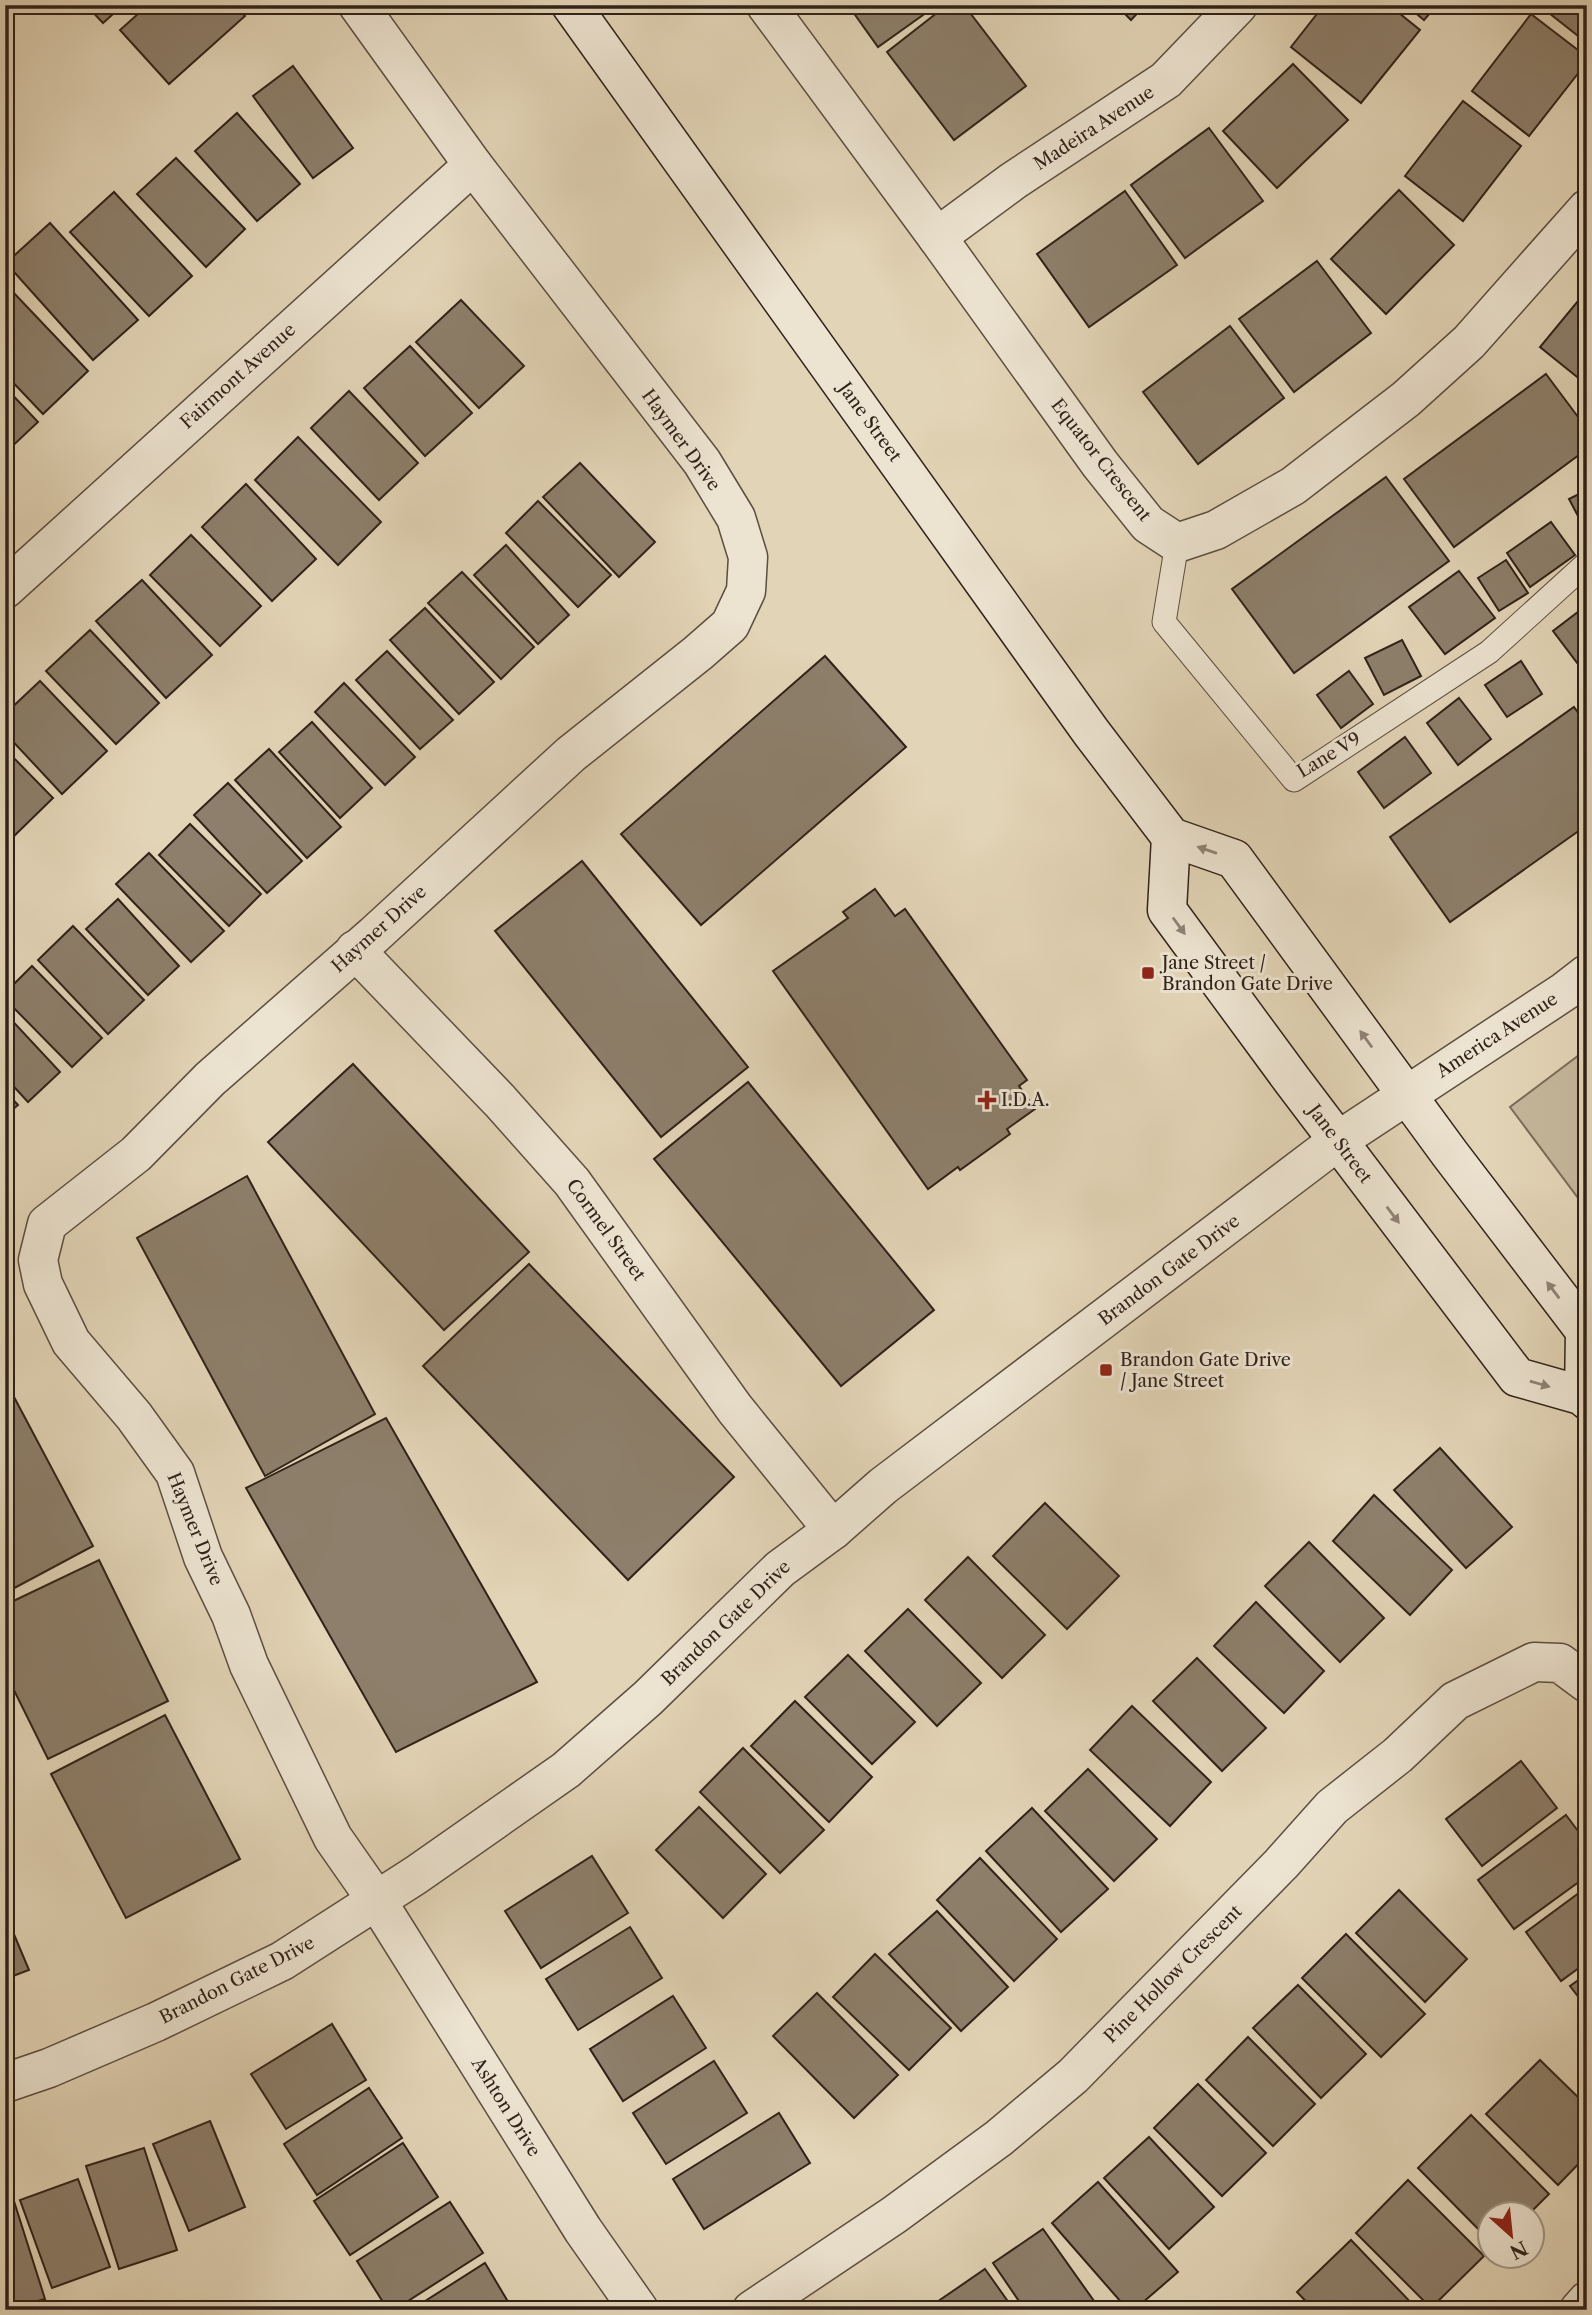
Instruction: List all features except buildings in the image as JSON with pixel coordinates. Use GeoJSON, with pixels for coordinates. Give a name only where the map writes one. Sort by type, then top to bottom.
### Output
{"type":"FeatureCollection","features":[{"type":"Feature","properties":{"kind":"street","name":"Haymer Drive"},"geometry":{"type":"LineString","coordinates":[[358,5],[473,165],[702,462],[736,517],[748,557],[746,591],[730,625],[572,754],[210,1080],[136,1154],[47,1224],[38,1260],[43,1284],[71,1342],[134,1416],[175,1474],[203,1558],[231,1615],[249,1665],[333,1838],[377,1901]]}},
{"type":"Feature","properties":{"kind":"street","name":"Jane Street"},"geometry":{"type":"LineString","coordinates":[[572,5],[1091,732],[1171,837],[1234,859],[1585,1331],[1586,1398],[1517,1377],[1167,910],[1171,837]]}},
{"type":"Feature","properties":{"kind":"street","name":"Equator Crescent"},"geometry":{"type":"LineString","coordinates":[[766,5],[1100,464],[1149,524],[1177,543]]}},
{"type":"Feature","properties":{"kind":"street","name":"Madeira Avenue"},"geometry":{"type":"LineString","coordinates":[[937,237],[1013,181],[1166,80],[1238,5]]}},
{"type":"Feature","properties":{"kind":"street","name":"Fairmont Avenue"},"geometry":{"type":"LineString","coordinates":[[5,589],[473,165]]}},
{"type":"Feature","properties":{"kind":"street"},"geometry":{"type":"LineString","coordinates":[[1177,543],[1216,530],[1293,486],[1406,399],[1469,342],[1587,209]]}},
{"type":"Feature","properties":{"kind":"street","name":"Cormel Street"},"geometry":{"type":"LineString","coordinates":[[355,950],[500,1101],[572,1182],[735,1409],[833,1530]]}},
{"type":"Feature","properties":{"kind":"street","name":"America Avenue"},"geometry":{"type":"LineString","coordinates":[[1407,1094],[1587,974]]}},
{"type":"Feature","properties":{"kind":"street","name":"Brandon Gate Drive"},"geometry":{"type":"LineString","coordinates":[[5,2083],[49,2068],[156,2022],[271,1966],[377,1901],[566,1770],[648,1698],[780,1569],[833,1530],[883,1486],[1339,1140],[1407,1094]]}},
{"type":"Feature","properties":{"kind":"street","name":"Pine Hollow Crescent"},"geometry":{"type":"LineString","coordinates":[[752,2310],[894,2215],[999,2138],[1073,2076],[1281,1864],[1332,1807],[1398,1755],[1455,1701],[1534,1662],[1560,1663],[1587,1683]]}},
{"type":"Feature","properties":{"kind":"street","name":"Ashton Drive"},"geometry":{"type":"LineString","coordinates":[[377,1901],[583,2230],[639,2310]]}},
{"type":"Feature","properties":{"kind":"street"},"geometry":{"type":"LineString","coordinates":[[1579,2310],[1587,2301]]}},
{"type":"Feature","properties":{"kind":"lane","name":"Lane V9"},"geometry":{"type":"LineString","coordinates":[[1177,543],[1164,622],[1294,780],[1489,652],[1587,563]]}},
{"type":"Feature","properties":{"kind":"shaded area"},"geometry":{"type":"Polygon","coordinates":[[[1587,1049],[1587,1210],[1510,1107],[1587,1049]]]}},
{"type":"Feature","properties":{"kind":"place","name":"Jane Street / Brandon Gate Drive"},"geometry":{"type":"Point","coordinates":[1148,973]}},
{"type":"Feature","properties":{"kind":"place","name":"I.D.A."},"geometry":{"type":"Point","coordinates":[987,1100]}},
{"type":"Feature","properties":{"kind":"place","name":"Brandon Gate Drive / Jane Street"},"geometry":{"type":"Point","coordinates":[1106,1370]}}]}
